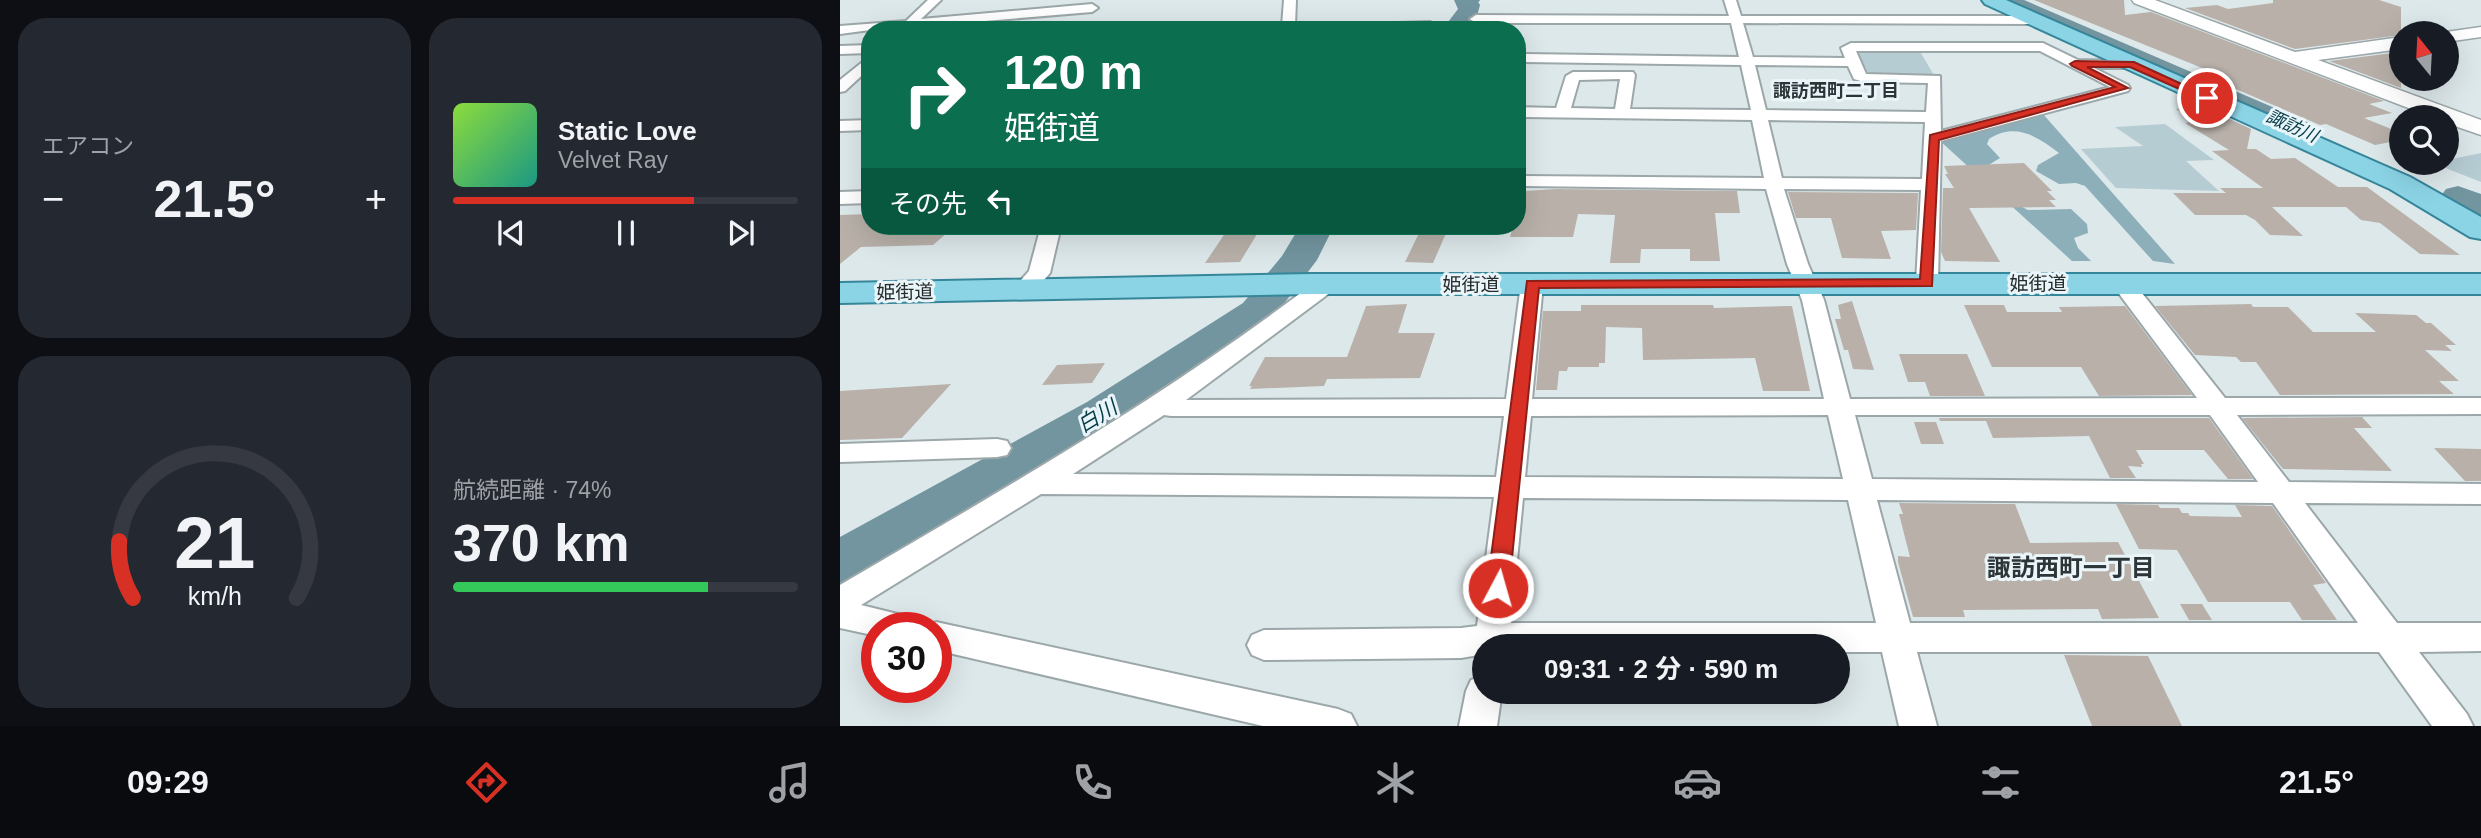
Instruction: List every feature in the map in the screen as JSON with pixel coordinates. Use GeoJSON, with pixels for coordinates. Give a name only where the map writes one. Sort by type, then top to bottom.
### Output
{"type":"FeatureCollection","features":[{"type":"Feature","properties":{"kind":"main road"},"geometry":{"type":"LineString","coordinates":[[1991,0],[2410,188],[2481,230]]}},
{"type":"Feature","properties":{"kind":"main road","name":"姫街道"},"geometry":{"type":"LineString","coordinates":[[840,293],[1320,284],[2481,285]]}},
{"type":"Feature","properties":{"kind":"street"},"geometry":{"type":"LineString","coordinates":[[1289,21],[1290,0]]}},
{"type":"Feature","properties":{"kind":"street"},"geometry":{"type":"LineString","coordinates":[[1730,0],[1761,114],[1796,268],[1812,300],[1918,726]]}},
{"type":"Feature","properties":{"kind":"street"},"geometry":{"type":"LineString","coordinates":[[2140,0],[2481,128]]}},
{"type":"Feature","properties":{"kind":"street"},"geometry":{"type":"LineString","coordinates":[[912,21],[932,3]]}},
{"type":"Feature","properties":{"kind":"street"},"geometry":{"type":"LineString","coordinates":[[904,8],[932,3],[953,4]]}},
{"type":"Feature","properties":{"kind":"street"},"geometry":{"type":"LineString","coordinates":[[968,21],[1092,9]]}},
{"type":"Feature","properties":{"kind":"street"},"geometry":{"type":"LineString","coordinates":[[1476,19],[2036,20]]}},
{"type":"Feature","properties":{"kind":"street"},"geometry":{"type":"LineString","coordinates":[[1592,33],[1595,19]]}},
{"type":"Feature","properties":{"kind":"street"},"geometry":{"type":"LineString","coordinates":[[1635,35],[1637,19]]}},
{"type":"Feature","properties":{"kind":"street"},"geometry":{"type":"LineString","coordinates":[[840,30],[861,29]]}},
{"type":"Feature","properties":{"kind":"street"},"geometry":{"type":"LineString","coordinates":[[2459,36],[2477,34]]}},
{"type":"Feature","properties":{"kind":"street"},"geometry":{"type":"LineString","coordinates":[[2294,57],[2389,45]]}},
{"type":"Feature","properties":{"kind":"street"},"geometry":{"type":"LineString","coordinates":[[1927,284],[1935,79],[1864,78],[1859,76],[1848,48],[2043,47],[2123,88],[1933,138]]}},
{"type":"Feature","properties":{"kind":"street"},"geometry":{"type":"LineString","coordinates":[[840,50],[861,49]]}},
{"type":"Feature","properties":{"kind":"street"},"geometry":{"type":"LineString","coordinates":[[1526,58],[1853,62]]}},
{"type":"Feature","properties":{"kind":"street"},"geometry":{"type":"LineString","coordinates":[[2075,64],[2131,64]]}},
{"type":"Feature","properties":{"kind":"street"},"geometry":{"type":"LineString","coordinates":[[840,73],[861,72]]}},
{"type":"Feature","properties":{"kind":"street"},"geometry":{"type":"LineString","coordinates":[[840,88],[861,73]]}},
{"type":"Feature","properties":{"kind":"street"},"geometry":{"type":"LineString","coordinates":[[1562,112],[1573,76],[1628,75],[1622,113]]}},
{"type":"Feature","properties":{"kind":"street"},"geometry":{"type":"LineString","coordinates":[[1526,112],[1934,117]]}},
{"type":"Feature","properties":{"kind":"street"},"geometry":{"type":"LineString","coordinates":[[840,126],[861,125]]}},
{"type":"Feature","properties":{"kind":"street"},"geometry":{"type":"LineString","coordinates":[[1526,181],[1931,185]]}},
{"type":"Feature","properties":{"kind":"street"},"geometry":{"type":"LineString","coordinates":[[840,198],[861,197]]}},
{"type":"Feature","properties":{"kind":"street"},"geometry":{"type":"LineString","coordinates":[[1024,289],[1039,273],[1054,235]]}},
{"type":"Feature","properties":{"kind":"street"},"geometry":{"type":"LineString","coordinates":[[2122,283],[2217,406],[2454,726]]}},
{"type":"Feature","properties":{"kind":"street"},"geometry":{"type":"LineString","coordinates":[[840,601],[1035,484],[1219,366],[1320,284]]}},
{"type":"Feature","properties":{"kind":"street"},"geometry":{"type":"LineString","coordinates":[[1493,634],[1532,284]]}},
{"type":"Feature","properties":{"kind":"street"},"geometry":{"type":"LineString","coordinates":[[1171,408],[2481,406]]}},
{"type":"Feature","properties":{"kind":"street"},"geometry":{"type":"LineString","coordinates":[[840,453],[997,448]]}},
{"type":"Feature","properties":{"kind":"street"},"geometry":{"type":"LineString","coordinates":[[1035,484],[2481,494]]}},
{"type":"Feature","properties":{"kind":"street"},"geometry":{"type":"LineString","coordinates":[[840,614],[861,619]]}},
{"type":"Feature","properties":{"kind":"street"},"geometry":{"type":"LineString","coordinates":[[1850,637],[2481,637]]}},
{"type":"Feature","properties":{"kind":"street"},"geometry":{"type":"LineString","coordinates":[[952,640],[1338,726]]}},
{"type":"Feature","properties":{"kind":"street"},"geometry":{"type":"LineString","coordinates":[[1264,645],[1472,643]]}},
{"type":"Feature","properties":{"kind":"street"},"geometry":{"type":"LineString","coordinates":[[1478,726],[1482,704]]}},
{"type":"Feature","properties":{"kind":"shaded area"},"geometry":{"type":"Polygon","coordinates":[[[1918,48],[1935,77],[1863,74],[1851,49],[1918,48]]]}},
{"type":"Feature","properties":{"kind":"shaded area"},"geometry":{"type":"Polygon","coordinates":[[[2043,114],[2175,264],[2153,261],[2085,186],[2076,183],[2059,184],[2036,171],[2038,165],[2059,153],[2042,141],[2017,131],[1999,134],[1989,139],[1987,144],[2000,158],[1987,166],[2018,205],[2028,210],[2071,209],[2087,224],[2088,233],[2074,238],[2078,248],[2091,261],[2072,261],[1939,140],[2043,114]]]}},
{"type":"Feature","properties":{"kind":"shaded area"},"geometry":{"type":"Polygon","coordinates":[[[2165,124],[2214,160],[2186,161],[2219,191],[2116,188],[2081,149],[2143,146],[2115,127],[2165,124]]]}},
{"type":"Feature","properties":{"kind":"shaded area"},"geometry":{"type":"Polygon","coordinates":[[[2481,153],[2481,182],[2459,173],[2459,158],[2481,153]]]}},
{"type":"Feature","properties":{"kind":"building"},"geometry":{"type":"Polygon","coordinates":[[[2034,0],[2124,0],[2125,15],[2151,12],[2384,101],[2369,104],[2389,114],[2364,118],[2389,128],[2389,142],[2375,145],[2326,124],[2320,125],[2217,81],[2217,74],[2034,0]]]}},
{"type":"Feature","properties":{"kind":"building"},"geometry":{"type":"Polygon","coordinates":[[[2273,0],[2379,0],[2401,7],[2401,21],[2389,21],[2389,37],[2295,49],[2185,8],[2217,5],[2228,9],[2273,3],[2273,0]]]}},
{"type":"Feature","properties":{"kind":"building"},"geometry":{"type":"Polygon","coordinates":[[[2389,54],[2389,84],[2329,61],[2389,54]]]}},
{"type":"Feature","properties":{"kind":"building"},"geometry":{"type":"Polygon","coordinates":[[[2204,107],[2251,129],[2247,149],[2256,149],[2271,159],[2295,158],[2338,187],[2367,187],[2460,255],[2420,254],[2380,223],[2361,220],[2346,207],[2272,207],[2303,236],[2270,235],[2246,215],[2195,215],[2173,193],[2226,193],[2220,188],[2263,188],[2212,151],[2229,150],[2185,123],[2195,121],[2176,109],[2204,107]]]}},
{"type":"Feature","properties":{"kind":"building"},"geometry":{"type":"Polygon","coordinates":[[[2024,163],[2052,191],[2047,191],[2056,200],[2049,200],[2056,207],[1969,208],[2000,262],[1945,261],[1941,252],[1943,188],[1954,188],[1945,174],[1948,174],[1944,166],[2024,163]]]}},
{"type":"Feature","properties":{"kind":"building"},"geometry":{"type":"Polygon","coordinates":[[[1526,191],[1737,191],[1740,213],[1715,213],[1720,261],[1690,261],[1690,249],[1641,249],[1640,263],[1610,263],[1615,215],[1578,214],[1573,237],[1510,237],[1526,235],[1526,191]]]}},
{"type":"Feature","properties":{"kind":"building"},"geometry":{"type":"Polygon","coordinates":[[[1788,192],[1918,193],[1916,230],[1881,231],[1891,259],[1842,258],[1831,218],[1796,218],[1788,192]]]}},
{"type":"Feature","properties":{"kind":"building"},"geometry":{"type":"Polygon","coordinates":[[[861,214],[861,235],[945,235],[933,245],[861,247],[840,264],[840,215],[861,214]]]}},
{"type":"Feature","properties":{"kind":"building"},"geometry":{"type":"Polygon","coordinates":[[[1224,235],[1256,235],[1240,262],[1205,263],[1224,235]]]}},
{"type":"Feature","properties":{"kind":"building"},"geometry":{"type":"Polygon","coordinates":[[[1418,235],[1445,235],[1433,263],[1405,262],[1418,235]]]}},
{"type":"Feature","properties":{"kind":"building"},"geometry":{"type":"Polygon","coordinates":[[[1852,301],[1874,370],[1853,369],[1848,350],[1844,350],[1835,319],[1841,319],[1838,305],[1852,301]]]}},
{"type":"Feature","properties":{"kind":"building"},"geometry":{"type":"Polygon","coordinates":[[[1407,304],[1398,333],[1435,333],[1420,378],[1327,379],[1324,386],[1250,389],[1252,386],[1249,386],[1265,357],[1347,357],[1366,306],[1407,304]]]}},
{"type":"Feature","properties":{"kind":"building"},"geometry":{"type":"Polygon","coordinates":[[[2251,304],[2253,307],[2288,307],[2313,332],[2376,332],[2355,313],[2416,315],[2426,323],[2431,323],[2456,345],[2445,345],[2452,351],[2425,350],[2459,381],[2439,381],[2454,394],[2280,395],[2256,362],[2241,362],[2236,357],[2195,355],[2155,306],[2251,304]]]}},
{"type":"Feature","properties":{"kind":"building"},"geometry":{"type":"Polygon","coordinates":[[[1581,305],[1713,305],[1714,308],[1792,306],[1810,391],[1763,391],[1755,358],[1643,360],[1642,328],[1606,327],[1605,363],[1599,363],[1599,367],[1568,367],[1567,371],[1559,371],[1557,390],[1536,390],[1543,311],[1581,311],[1581,305]]]}},
{"type":"Feature","properties":{"kind":"building"},"geometry":{"type":"Polygon","coordinates":[[[1964,305],[2004,305],[2007,312],[2062,312],[2059,307],[2125,306],[2192,395],[2099,396],[2081,367],[1992,367],[1964,305]]]}},
{"type":"Feature","properties":{"kind":"building"},"geometry":{"type":"Polygon","coordinates":[[[1899,354],[1967,354],[1985,396],[1930,396],[1925,382],[1908,382],[1899,354]]]}},
{"type":"Feature","properties":{"kind":"building"},"geometry":{"type":"Polygon","coordinates":[[[1105,363],[1092,383],[1042,385],[1057,365],[1105,363]]]}},
{"type":"Feature","properties":{"kind":"building"},"geometry":{"type":"Polygon","coordinates":[[[951,384],[902,438],[840,440],[840,391],[951,384]]]}},
{"type":"Feature","properties":{"kind":"building"},"geometry":{"type":"Polygon","coordinates":[[[2362,417],[2372,428],[2354,428],[2392,471],[2283,469],[2242,418],[2362,417]]]}},
{"type":"Feature","properties":{"kind":"building"},"geometry":{"type":"Polygon","coordinates":[[[1939,418],[2209,418],[2253,479],[2228,479],[2204,450],[2136,450],[2144,464],[2141,464],[2142,467],[2128,466],[2136,478],[2110,478],[2089,436],[1993,438],[1986,421],[1940,421],[1939,418]]]}},
{"type":"Feature","properties":{"kind":"building"},"geometry":{"type":"Polygon","coordinates":[[[1914,422],[1936,422],[1944,444],[1921,444],[1914,422]]]}},
{"type":"Feature","properties":{"kind":"building"},"geometry":{"type":"Polygon","coordinates":[[[2434,448],[2481,449],[2481,481],[2465,481],[2434,448]]]}},
{"type":"Feature","properties":{"kind":"building"},"geometry":{"type":"Polygon","coordinates":[[[1899,503],[2015,504],[2030,543],[2118,542],[2159,618],[2102,619],[2098,609],[1963,610],[1965,617],[1913,617],[1898,562],[1898,556],[1910,557],[1899,514],[1903,514],[1899,503]]]}},
{"type":"Feature","properties":{"kind":"building"},"geometry":{"type":"Polygon","coordinates":[[[2116,504],[2179,508],[2182,513],[2188,513],[2190,516],[2242,517],[2235,505],[2272,506],[2326,583],[2313,585],[2337,620],[2302,620],[2290,602],[2208,602],[2177,550],[2139,549],[2116,504]]]}},
{"type":"Feature","properties":{"kind":"building"},"geometry":{"type":"Polygon","coordinates":[[[2180,604],[2202,604],[2212,620],[2189,620],[2180,604]]]}},
{"type":"Feature","properties":{"kind":"building"},"geometry":{"type":"Polygon","coordinates":[[[2064,655],[2148,656],[2182,726],[2092,726],[2064,655]]]}},
{"type":"Feature","properties":{"kind":"waterway","name":"白川"},"geometry":{"type":"LineString","coordinates":[[1462,21],[1470,5],[1464,0]]}},
{"type":"Feature","properties":{"kind":"waterway"},"geometry":{"type":"LineString","coordinates":[[1470,5],[1478,0]]}},
{"type":"Feature","properties":{"kind":"waterway","name":"諏訪川"},"geometry":{"type":"LineString","coordinates":[[2007,0],[2297,128]]}},
{"type":"Feature","properties":{"kind":"waterway","name":"諏訪川"},"geometry":{"type":"LineString","coordinates":[[2458,196],[2481,207]]}},
{"type":"Feature","properties":{"kind":"waterway","name":"白川"},"geometry":{"type":"LineString","coordinates":[[840,563],[1104,413],[1257,312],[1298,260],[1312,235]]}},
{"type":"Feature","properties":{"kind":"district","name":"諏訪西町二丁目"},"geometry":{"type":"Point","coordinates":[1836,91]}},
{"type":"Feature","properties":{"kind":"district","name":"諏訪西町一丁目"},"geometry":{"type":"Point","coordinates":[2071,567]}},
{"type":"Feature","properties":{"kind":"route"},"geometry":{"type":"LineString","coordinates":[[1498,588],[1528,300],[1532,284],[1927,284],[1933,138],[2123,88],[2075,64],[2131,64],[2207,98]]}}]}
